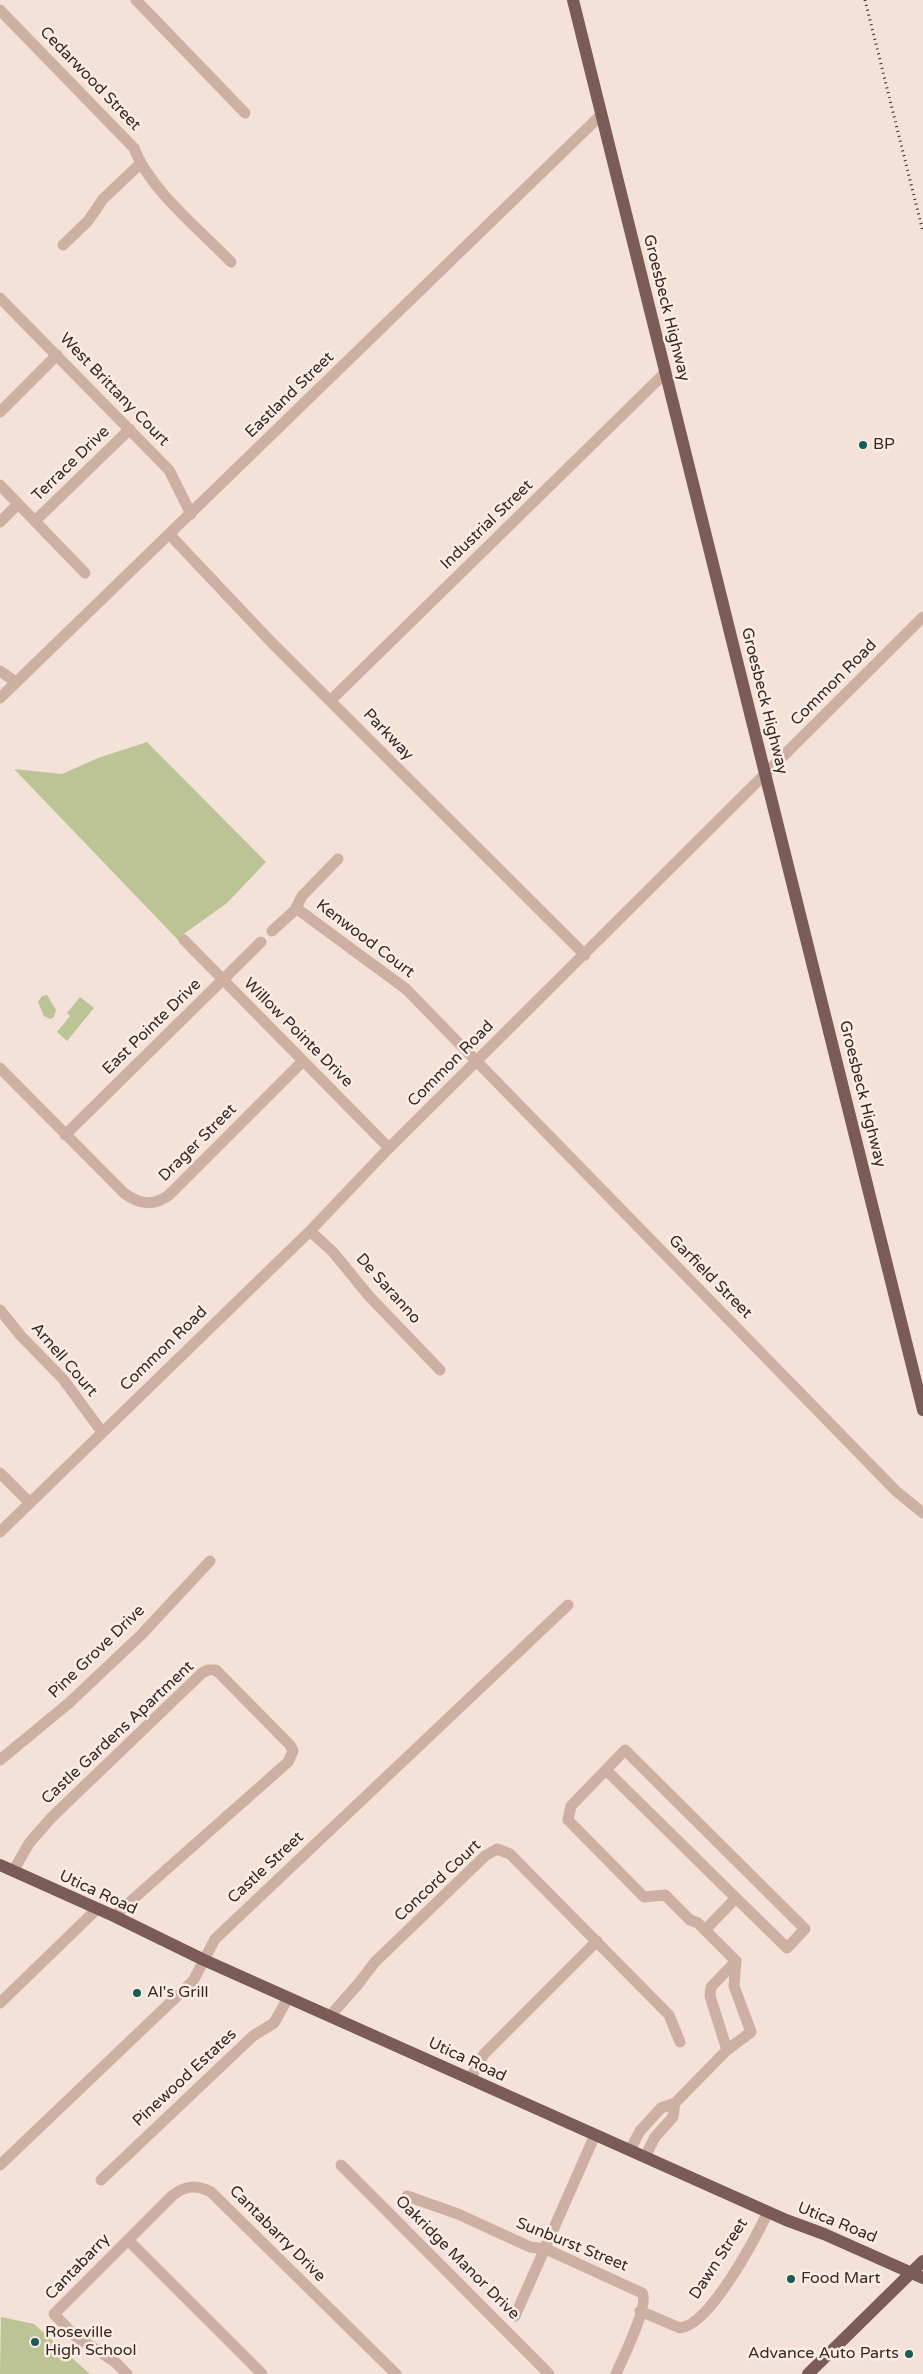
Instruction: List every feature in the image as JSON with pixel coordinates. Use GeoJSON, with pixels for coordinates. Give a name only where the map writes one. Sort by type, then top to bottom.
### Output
{"type":"FeatureCollection","features":[{"type":"Feature","properties":{"kind":"main road","name":"Groesbeck Highway"},"geometry":{"type":"LineString","coordinates":[[573,0],[923,1410]]}},
{"type":"Feature","properties":{"kind":"main road","name":"Utica Road"},"geometry":{"type":"LineString","coordinates":[[0,1866],[114,1916],[288,1998],[595,2135],[768,2212],[917,2275]]}},
{"type":"Feature","properties":{"kind":"main road"},"geometry":{"type":"LineString","coordinates":[[808,2374],[917,2275],[923,2261]]}},
{"type":"Feature","properties":{"kind":"street"},"geometry":{"type":"LineString","coordinates":[[136,0],[245,113]]}},
{"type":"Feature","properties":{"kind":"street","name":"Cedarwood Street"},"geometry":{"type":"LineString","coordinates":[[0,10],[134,148],[140,164],[152,181],[231,262]]}},
{"type":"Feature","properties":{"kind":"street","name":"Eastland Street"},"geometry":{"type":"LineString","coordinates":[[0,698],[601,115]]}},
{"type":"Feature","properties":{"kind":"street"},"geometry":{"type":"LineString","coordinates":[[63,245],[88,221],[103,199],[140,164]]}},
{"type":"Feature","properties":{"kind":"street","name":"West Brittany Court"},"geometry":{"type":"LineString","coordinates":[[0,298],[169,470],[191,514]]}},
{"type":"Feature","properties":{"kind":"street"},"geometry":{"type":"LineString","coordinates":[[0,412],[57,355]]}},
{"type":"Feature","properties":{"kind":"street","name":"Industrial Street"},"geometry":{"type":"LineString","coordinates":[[331,700],[665,373]]}},
{"type":"Feature","properties":{"kind":"street","name":"Terrace Drive"},"geometry":{"type":"LineString","coordinates":[[35,521],[130,429]]}},
{"type":"Feature","properties":{"kind":"street"},"geometry":{"type":"LineString","coordinates":[[0,485],[84,573]]}},
{"type":"Feature","properties":{"kind":"street"},"geometry":{"type":"LineString","coordinates":[[0,522],[18,504]]}},
{"type":"Feature","properties":{"kind":"street","name":"Parkway"},"geometry":{"type":"LineString","coordinates":[[170,535],[273,644],[585,955]]}},
{"type":"Feature","properties":{"kind":"street","name":"Common Road"},"geometry":{"type":"LineString","coordinates":[[0,1532],[310,1231],[389,1148],[923,617]]}},
{"type":"Feature","properties":{"kind":"street"},"geometry":{"type":"LineString","coordinates":[[0,671],[16,682]]}},
{"type":"Feature","properties":{"kind":"street","name":"Kenwood Court"},"geometry":{"type":"LineString","coordinates":[[272,931],[296,908],[302,896],[338,859]]}},
{"type":"Feature","properties":{"kind":"street","name":"Kenwood Court"},"geometry":{"type":"LineString","coordinates":[[296,908],[406,989],[476,1063]]}},
{"type":"Feature","properties":{"kind":"street","name":"Willow Pointe Drive"},"geometry":{"type":"LineString","coordinates":[[184,940],[389,1148]]}},
{"type":"Feature","properties":{"kind":"street","name":"East Pointe Drive"},"geometry":{"type":"LineString","coordinates":[[65,1134],[262,942]]}},
{"type":"Feature","properties":{"kind":"street","name":"Drager Street"},"geometry":{"type":"LineString","coordinates":[[0,1068],[132,1199],[147,1204],[169,1195],[303,1061]]}},
{"type":"Feature","properties":{"kind":"street","name":"Garfield Street"},"geometry":{"type":"LineString","coordinates":[[476,1063],[896,1491],[923,1513]]}},
{"type":"Feature","properties":{"kind":"street","name":"De Saranno"},"geometry":{"type":"LineString","coordinates":[[310,1231],[333,1252],[369,1296],[440,1370]]}},
{"type":"Feature","properties":{"kind":"street","name":"Arnell Court"},"geometry":{"type":"LineString","coordinates":[[0,1310],[21,1336],[63,1379],[102,1432]]}},
{"type":"Feature","properties":{"kind":"street"},"geometry":{"type":"LineString","coordinates":[[0,1473],[30,1503]]}},
{"type":"Feature","properties":{"kind":"street","name":"Pine Grove Drive"},"geometry":{"type":"LineString","coordinates":[[0,1760],[69,1703],[128,1648],[210,1561]]}},
{"type":"Feature","properties":{"kind":"street","name":"Castle Street"},"geometry":{"type":"LineString","coordinates":[[0,2164],[193,1980],[215,1939],[568,1605]]}},
{"type":"Feature","properties":{"kind":"street","name":"Castle Gardens Apartment"},"geometry":{"type":"LineString","coordinates":[[13,1871],[30,1842],[52,1817],[202,1673],[208,1670],[216,1670],[290,1745],[293,1751],[292,1756],[288,1762],[114,1916]]}},
{"type":"Feature","properties":{"kind":"street"},"geometry":{"type":"LineString","coordinates":[[606,1770],[787,1948],[805,1928],[625,1750],[571,1806],[568,1820],[644,1897],[664,1895],[690,1920],[698,1923],[736,1961],[734,1986],[750,2032],[728,2050],[676,2104],[662,2108],[640,2131],[630,2150]]}},
{"type":"Feature","properties":{"kind":"street","name":"Concord Court"},"geometry":{"type":"LineString","coordinates":[[330,2016],[359,1983],[374,1962],[486,1856],[497,1849],[510,1854],[669,2015],[680,2042]]}},
{"type":"Feature","properties":{"kind":"street"},"geometry":{"type":"LineString","coordinates":[[705,1930],[736,1898]]}},
{"type":"Feature","properties":{"kind":"street"},"geometry":{"type":"LineString","coordinates":[[0,2001],[97,1909]]}},
{"type":"Feature","properties":{"kind":"street"},"geometry":{"type":"LineString","coordinates":[[470,2079],[484,2054],[597,1941]]}},
{"type":"Feature","properties":{"kind":"street"},"geometry":{"type":"LineString","coordinates":[[728,2050],[710,1996],[711,1987],[736,1961]]}},
{"type":"Feature","properties":{"kind":"street","name":"Pinewood Estates"},"geometry":{"type":"LineString","coordinates":[[101,2180],[253,2036],[271,2026],[288,1998]]}},
{"type":"Feature","properties":{"kind":"street"},"geometry":{"type":"LineString","coordinates":[[646,2157],[655,2137],[673,2117],[676,2104]]}},
{"type":"Feature","properties":{"kind":"street"},"geometry":{"type":"LineString","coordinates":[[514,2316],[546,2249],[595,2135]]}},
{"type":"Feature","properties":{"kind":"street","name":"Oakridge Manor Drive"},"geometry":{"type":"LineString","coordinates":[[341,2165],[549,2374]]}},
{"type":"Feature","properties":{"kind":"street","name":"Cantabarry Drive"},"geometry":{"type":"LineString","coordinates":[[128,2240],[179,2190],[199,2186],[211,2192],[396,2374]]}},
{"type":"Feature","properties":{"kind":"street","name":"Sunburst Street"},"geometry":{"type":"LineString","coordinates":[[408,2196],[458,2214],[530,2247],[546,2249],[642,2293],[645,2298],[636,2331],[616,2374]]}},
{"type":"Feature","properties":{"kind":"street","name":"Dawn Street"},"geometry":{"type":"LineString","coordinates":[[640,2311],[680,2328],[685,2328],[696,2321],[711,2304],[750,2248],[768,2212]]}},
{"type":"Feature","properties":{"kind":"street"},"geometry":{"type":"LineString","coordinates":[[128,2240],[262,2374]]}},
{"type":"Feature","properties":{"kind":"street","name":"Cantabarry"},"geometry":{"type":"LineString","coordinates":[[127,2374],[114,2361],[94,2350],[75,2336],[54,2314],[128,2240]]}},
{"type":"Feature","properties":{"kind":"green space"},"geometry":{"type":"Polygon","coordinates":[[[147,742],[266,862],[227,903],[185,933],[180,942],[14,769],[62,774],[98,758],[147,742]]]}},
{"type":"Feature","properties":{"kind":"green space"},"geometry":{"type":"Polygon","coordinates":[[[47,995],[56,1010],[54,1017],[50,1019],[44,1016],[38,1002],[42,996],[47,995]]]}},
{"type":"Feature","properties":{"kind":"green space"},"geometry":{"type":"Polygon","coordinates":[[[80,997],[94,1008],[67,1041],[57,1032],[70,1016],[67,1013],[80,997]]]}},
{"type":"Feature","properties":{"kind":"green space","name":"Roseville High School"},"geometry":{"type":"Polygon","coordinates":[[[1,2317],[34,2324],[90,2374],[0,2374],[1,2317]]]}},
{"type":"Feature","properties":{"kind":"railway"},"geometry":{"type":"LineString","coordinates":[[865,0],[923,232]]}},
{"type":"Feature","properties":{"kind":"place","name":"BP"},"geometry":{"type":"Point","coordinates":[863,445]}},
{"type":"Feature","properties":{"kind":"place","name":"Al's Grill"},"geometry":{"type":"Point","coordinates":[137,1993]}},
{"type":"Feature","properties":{"kind":"place","name":"Food Mart"},"geometry":{"type":"Point","coordinates":[791,2279]}},
{"type":"Feature","properties":{"kind":"place","name":"Roseville High School"},"geometry":{"type":"Point","coordinates":[35,2342]}},
{"type":"Feature","properties":{"kind":"place","name":"Advance Auto Parts"},"geometry":{"type":"Point","coordinates":[909,2354]}}]}
